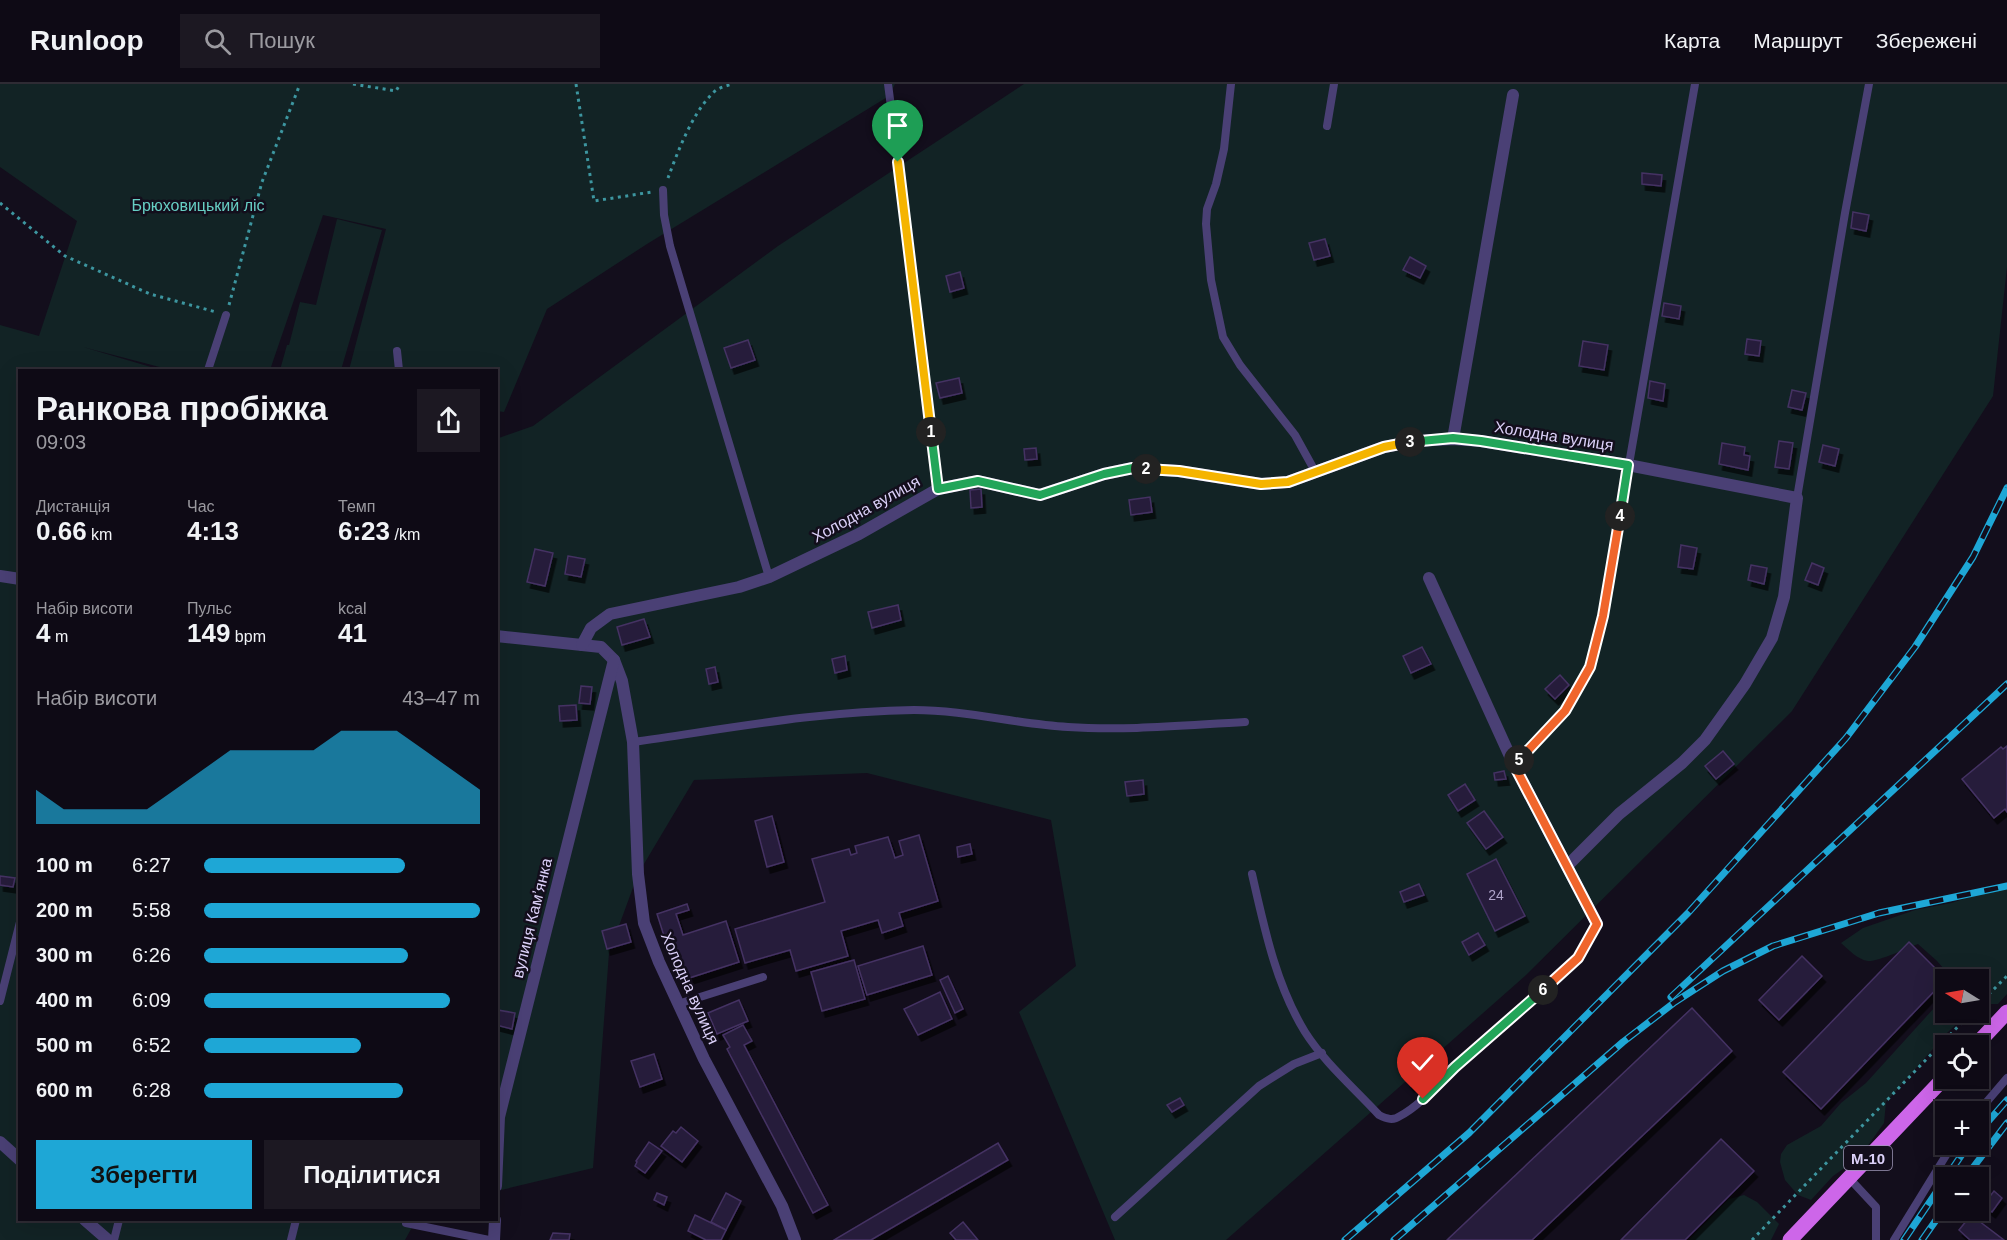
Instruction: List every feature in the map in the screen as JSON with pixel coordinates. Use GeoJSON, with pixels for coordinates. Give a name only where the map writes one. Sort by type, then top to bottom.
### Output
{"type":"FeatureCollection","features":[{"type":"Feature","properties":{"kind":"main road"},"geometry":{"type":"LineString","coordinates":[[1985,1035],[2007,1012]]}},
{"type":"Feature","properties":{"kind":"main road","name":"М-10"},"geometry":{"type":"LineString","coordinates":[[1790,1240],[1935,1088]]}},
{"type":"Feature","properties":{"kind":"street"},"geometry":{"type":"LineString","coordinates":[[1453,438],[1514,90]]}},
{"type":"Feature","properties":{"kind":"street","name":"Холодна вулиця"},"geometry":{"type":"LineString","coordinates":[[582,645],[591,628],[610,614],[739,587],[768,577],[859,534],[938,489],[978,481],[1040,495],[1104,474],[1133,468],[1179,471],[1261,484],[1288,482],[1384,447],[1416,441],[1453,438],[1628,465],[1797,498]]}},
{"type":"Feature","properties":{"kind":"street"},"geometry":{"type":"LineString","coordinates":[[1567,866],[1618,814],[1682,763],[1706,740],[1745,684],[1772,638],[1784,597],[1797,498]]}},
{"type":"Feature","properties":{"kind":"street"},"geometry":{"type":"LineString","coordinates":[[0,576],[18,579]]}},
{"type":"Feature","properties":{"kind":"street"},"geometry":{"type":"LineString","coordinates":[[1429,578],[1514,765],[1597,924]]}},
{"type":"Feature","properties":{"kind":"street"},"geometry":{"type":"LineString","coordinates":[[498,636],[601,646],[614,660]]}},
{"type":"Feature","properties":{"kind":"street","name":"Холодна вулиця"},"geometry":{"type":"LineString","coordinates":[[614,660],[622,681],[633,742],[638,874],[644,923],[658,962],[704,1059],[782,1206],[795,1240]]}},
{"type":"Feature","properties":{"kind":"street","name":"вулиця Камʼянка"},"geometry":{"type":"LineString","coordinates":[[498,1140],[499,1117],[614,660]]}},
{"type":"Feature","properties":{"kind":"street"},"geometry":{"type":"LineString","coordinates":[[0,1142],[18,1158]]}},
{"type":"Feature","properties":{"kind":"street"},"geometry":{"type":"LineString","coordinates":[[86,1221],[108,1240]]}},
{"type":"Feature","properties":{"kind":"street"},"geometry":{"type":"LineString","coordinates":[[494,1240],[495,1221]]}},
{"type":"Feature","properties":{"kind":"lane"},"geometry":{"type":"LineString","coordinates":[[888,84],[938,489]]}},
{"type":"Feature","properties":{"kind":"lane"},"geometry":{"type":"LineString","coordinates":[[1231,84],[1224,149],[1216,184],[1207,209],[1206,224],[1211,280],[1223,337],[1240,365],[1294,435],[1316,473]]}},
{"type":"Feature","properties":{"kind":"lane"},"geometry":{"type":"LineString","coordinates":[[1327,126],[1334,84]]}},
{"type":"Feature","properties":{"kind":"lane"},"geometry":{"type":"LineString","coordinates":[[1514,765],[1565,711],[1590,667],[1603,616],[1695,84]]}},
{"type":"Feature","properties":{"kind":"lane"},"geometry":{"type":"LineString","coordinates":[[1797,498],[1869,84]]}},
{"type":"Feature","properties":{"kind":"lane"},"geometry":{"type":"LineString","coordinates":[[663,190],[664,215],[670,246],[768,577]]}},
{"type":"Feature","properties":{"kind":"lane"},"geometry":{"type":"LineString","coordinates":[[208,369],[226,315]]}},
{"type":"Feature","properties":{"kind":"lane"},"geometry":{"type":"LineString","coordinates":[[397,351],[399,369]]}},
{"type":"Feature","properties":{"kind":"lane"},"geometry":{"type":"LineString","coordinates":[[633,742],[849,713],[904,711],[946,711],[1017,723],[1070,728],[1245,722]]}},
{"type":"Feature","properties":{"kind":"lane"},"geometry":{"type":"LineString","coordinates":[[1252,874],[1264,930],[1287,996],[1305,1032],[1379,1115],[1386,1119],[1402,1116],[1563,973],[1578,958],[1597,924]]}},
{"type":"Feature","properties":{"kind":"lane"},"geometry":{"type":"LineString","coordinates":[[0,1000],[18,930]]}},
{"type":"Feature","properties":{"kind":"lane"},"geometry":{"type":"LineString","coordinates":[[678,1004],[763,977]]}},
{"type":"Feature","properties":{"kind":"lane"},"geometry":{"type":"LineString","coordinates":[[1115,1217],[1260,1086],[1294,1064],[1322,1053]]}},
{"type":"Feature","properties":{"kind":"lane"},"geometry":{"type":"LineString","coordinates":[[1987,1101],[2007,1078]]}},
{"type":"Feature","properties":{"kind":"lane"},"geometry":{"type":"LineString","coordinates":[[1894,1240],[1946,1155]]}},
{"type":"Feature","properties":{"kind":"lane"},"geometry":{"type":"LineString","coordinates":[[1849,1178],[1876,1207],[1876,1240]]}},
{"type":"Feature","properties":{"kind":"lane"},"geometry":{"type":"LineString","coordinates":[[114,1240],[119,1221]]}},
{"type":"Feature","properties":{"kind":"lane"},"geometry":{"type":"LineString","coordinates":[[291,1240],[296,1221]]}},
{"type":"Feature","properties":{"kind":"lane"},"geometry":{"type":"LineString","coordinates":[[406,1224],[489,1240]]}},
{"type":"Feature","properties":{"kind":"path"},"geometry":{"type":"LineString","coordinates":[[0,202],[65,256],[150,294],[226,315],[262,182],[300,84]]}},
{"type":"Feature","properties":{"kind":"path"},"geometry":{"type":"LineString","coordinates":[[352,84],[396,92],[400,84]]}},
{"type":"Feature","properties":{"kind":"path"},"geometry":{"type":"LineString","coordinates":[[576,84],[594,201],[663,190],[681,145],[696,117],[711,94],[721,87],[732,84]]}},
{"type":"Feature","properties":{"kind":"path"},"geometry":{"type":"LineString","coordinates":[[1989,994],[2007,976]]}},
{"type":"Feature","properties":{"kind":"path"},"geometry":{"type":"LineString","coordinates":[[1752,1240],[1961,1023]]}},
{"type":"Feature","properties":{"kind":"green space","name":"Брюховицький ліс"},"geometry":{"type":"Polygon","coordinates":[[[0,84],[895,84],[889,96],[647,244],[547,309],[504,412],[498,411],[498,369],[349,369],[386,229],[323,215],[270,369],[167,369],[83,347],[158,369],[18,369],[18,1221],[415,1221],[405,1240],[0,1240],[0,325],[39,336],[77,221],[0,167],[0,84]]]}},
{"type":"Feature","properties":{"kind":"green space"},"geometry":{"type":"Polygon","coordinates":[[[1024,84],[2007,84],[2007,267],[1993,396],[1792,711],[1525,976],[1226,1240],[1115,1240],[1019,1012],[1076,966],[1051,820],[867,773],[694,780],[638,874],[609,953],[593,1168],[498,1191],[498,438],[533,426],[778,246],[1024,84]]]}},
{"type":"Feature","properties":{"kind":"green space"},"geometry":{"type":"Polygon","coordinates":[[[337,219],[382,230],[341,369],[280,369],[300,302],[316,305],[337,219]]]}},
{"type":"Feature","properties":{"kind":"green space"},"geometry":{"type":"Polygon","coordinates":[[[2007,887],[2007,994],[1998,1004],[1989,1004],[1989,969],[1944,969],[1918,944],[1868,961],[1857,956],[1841,943],[1863,928],[1915,910],[1951,903],[2007,887]]]}},
{"type":"Feature","properties":{"kind":"green space"},"geometry":{"type":"Polygon","coordinates":[[[1935,1007],[1935,1023],[1958,1023],[1945,1035],[1935,1035],[1935,1047],[1886,1102],[1884,1123],[1859,1158],[1833,1176],[1811,1200],[1798,1195],[1785,1180],[1780,1162],[1781,1154],[1787,1145],[1821,1126],[1841,1103],[1866,1083],[1935,1007]]]}},
{"type":"Feature","properties":{"kind":"green space"},"geometry":{"type":"Polygon","coordinates":[[[1744,1195],[1757,1202],[1779,1224],[1771,1240],[1689,1240],[1729,1199],[1744,1195]]]}},
{"type":"Feature","properties":{"kind":"building"},"geometry":{"type":"Polygon","coordinates":[[[1642,173],[1662,175],[1661,186],[1642,184],[1642,173]]]}},
{"type":"Feature","properties":{"kind":"building"},"geometry":{"type":"Polygon","coordinates":[[[1853,212],[1869,215],[1866,231],[1851,228],[1853,212]]]}},
{"type":"Feature","properties":{"kind":"building"},"geometry":{"type":"Polygon","coordinates":[[[1325,239],[1330,256],[1314,260],[1309,243],[1325,239]]]}},
{"type":"Feature","properties":{"kind":"building"},"geometry":{"type":"Polygon","coordinates":[[[1410,257],[1426,266],[1420,278],[1403,270],[1410,257]]]}},
{"type":"Feature","properties":{"kind":"building"},"geometry":{"type":"Polygon","coordinates":[[[960,272],[964,288],[950,292],[946,276],[960,272]]]}},
{"type":"Feature","properties":{"kind":"building"},"geometry":{"type":"Polygon","coordinates":[[[1664,303],[1681,306],[1679,319],[1662,316],[1664,303]]]}},
{"type":"Feature","properties":{"kind":"building"},"geometry":{"type":"Polygon","coordinates":[[[1747,339],[1761,341],[1759,356],[1745,354],[1747,339]]]}},
{"type":"Feature","properties":{"kind":"building"},"geometry":{"type":"Polygon","coordinates":[[[748,340],[755,360],[731,368],[724,348],[748,340]]]}},
{"type":"Feature","properties":{"kind":"building"},"geometry":{"type":"Polygon","coordinates":[[[1583,341],[1608,345],[1604,370],[1579,366],[1583,341]]]}},
{"type":"Feature","properties":{"kind":"building"},"geometry":{"type":"Polygon","coordinates":[[[959,378],[962,393],[940,398],[936,383],[959,378]]]}},
{"type":"Feature","properties":{"kind":"building"},"geometry":{"type":"Polygon","coordinates":[[[1650,381],[1665,384],[1663,401],[1648,398],[1650,381]]]}},
{"type":"Feature","properties":{"kind":"building"},"geometry":{"type":"Polygon","coordinates":[[[1792,390],[1806,393],[1802,410],[1788,407],[1792,390]]]}},
{"type":"Feature","properties":{"kind":"building"},"geometry":{"type":"Polygon","coordinates":[[[1779,441],[1793,443],[1789,469],[1775,467],[1779,441]]]}},
{"type":"Feature","properties":{"kind":"building"},"geometry":{"type":"Polygon","coordinates":[[[1722,443],[1745,447],[1744,455],[1750,456],[1748,470],[1719,464],[1722,443]]]}},
{"type":"Feature","properties":{"kind":"building"},"geometry":{"type":"Polygon","coordinates":[[[1823,445],[1839,449],[1835,466],[1819,462],[1823,445]]]}},
{"type":"Feature","properties":{"kind":"building"},"geometry":{"type":"Polygon","coordinates":[[[1036,448],[1037,459],[1025,460],[1024,449],[1036,448]]]}},
{"type":"Feature","properties":{"kind":"building"},"geometry":{"type":"Polygon","coordinates":[[[981,489],[982,507],[971,508],[970,490],[981,489]]]}},
{"type":"Feature","properties":{"kind":"building"},"geometry":{"type":"Polygon","coordinates":[[[1150,497],[1152,512],[1131,515],[1129,500],[1150,497]]]}},
{"type":"Feature","properties":{"kind":"building"},"geometry":{"type":"Polygon","coordinates":[[[1681,545],[1697,548],[1693,569],[1678,567],[1681,545]]]}},
{"type":"Feature","properties":{"kind":"building"},"geometry":{"type":"Polygon","coordinates":[[[535,549],[553,553],[545,586],[527,582],[535,549]]]}},
{"type":"Feature","properties":{"kind":"building"},"geometry":{"type":"Polygon","coordinates":[[[568,556],[585,559],[581,577],[565,574],[568,556]]]}},
{"type":"Feature","properties":{"kind":"building"},"geometry":{"type":"Polygon","coordinates":[[[1812,563],[1824,568],[1818,585],[1805,580],[1812,563]]]}},
{"type":"Feature","properties":{"kind":"building"},"geometry":{"type":"Polygon","coordinates":[[[1751,565],[1767,568],[1764,584],[1748,580],[1751,565]]]}},
{"type":"Feature","properties":{"kind":"building"},"geometry":{"type":"Polygon","coordinates":[[[898,605],[901,620],[872,628],[868,612],[898,605]]]}},
{"type":"Feature","properties":{"kind":"building"},"geometry":{"type":"Polygon","coordinates":[[[644,619],[650,637],[622,645],[617,627],[644,619]]]}},
{"type":"Feature","properties":{"kind":"building"},"geometry":{"type":"Polygon","coordinates":[[[1422,647],[1431,664],[1411,673],[1403,656],[1422,647]]]}},
{"type":"Feature","properties":{"kind":"building"},"geometry":{"type":"Polygon","coordinates":[[[845,656],[847,670],[835,673],[832,659],[845,656]]]}},
{"type":"Feature","properties":{"kind":"building"},"geometry":{"type":"Polygon","coordinates":[[[715,667],[718,682],[709,684],[706,669],[715,667]]]}},
{"type":"Feature","properties":{"kind":"building"},"geometry":{"type":"Polygon","coordinates":[[[1560,675],[1569,685],[1555,699],[1545,689],[1560,675]]]}},
{"type":"Feature","properties":{"kind":"building"},"geometry":{"type":"Polygon","coordinates":[[[581,686],[592,687],[590,704],[579,703],[581,686]]]}},
{"type":"Feature","properties":{"kind":"building"},"geometry":{"type":"Polygon","coordinates":[[[576,705],[577,720],[560,721],[559,706],[576,705]]]}},
{"type":"Feature","properties":{"kind":"building"},"geometry":{"type":"Polygon","coordinates":[[[2007,746],[2007,812],[2005,809],[1994,818],[1962,779],[2001,747],[2003,749],[2007,746]]]}},
{"type":"Feature","properties":{"kind":"building"},"geometry":{"type":"Polygon","coordinates":[[[1723,751],[1734,764],[1716,779],[1705,766],[1723,751]]]}},
{"type":"Feature","properties":{"kind":"building"},"geometry":{"type":"Polygon","coordinates":[[[1504,771],[1506,779],[1495,780],[1494,773],[1504,771]]]}},
{"type":"Feature","properties":{"kind":"building"},"geometry":{"type":"Polygon","coordinates":[[[1143,780],[1144,794],[1127,796],[1125,782],[1143,780]]]}},
{"type":"Feature","properties":{"kind":"building"},"geometry":{"type":"Polygon","coordinates":[[[1465,784],[1475,800],[1458,811],[1448,795],[1465,784]]]}},
{"type":"Feature","properties":{"kind":"building"},"geometry":{"type":"Polygon","coordinates":[[[1484,811],[1503,837],[1486,849],[1467,823],[1484,811]]]}},
{"type":"Feature","properties":{"kind":"building"},"geometry":{"type":"Polygon","coordinates":[[[772,816],[784,862],[767,867],[755,821],[772,816]]]}},
{"type":"Feature","properties":{"kind":"building"},"geometry":{"type":"Polygon","coordinates":[[[919,835],[938,901],[899,913],[903,926],[882,933],[878,920],[841,931],[848,956],[796,971],[790,950],[745,963],[735,929],[825,902],[812,859],[849,849],[851,855],[857,853],[855,846],[888,837],[895,858],[903,855],[899,841],[919,835]]]}},
{"type":"Feature","properties":{"kind":"building"},"geometry":{"type":"Polygon","coordinates":[[[970,844],[972,854],[958,857],[957,847],[970,844]]]}},
{"type":"Feature","properties":{"kind":"building"},"geometry":{"type":"Polygon","coordinates":[[[1496,859],[1525,916],[1495,931],[1467,874],[1496,859]]]}},
{"type":"Feature","properties":{"kind":"building"},"geometry":{"type":"Polygon","coordinates":[[[0,876],[15,878],[13,887],[0,885],[0,876]]]}},
{"type":"Feature","properties":{"kind":"building"},"geometry":{"type":"Polygon","coordinates":[[[1419,884],[1424,895],[1404,902],[1400,892],[1419,884]]]}},
{"type":"Feature","properties":{"kind":"building"},"geometry":{"type":"Polygon","coordinates":[[[687,904],[689,910],[676,914],[683,935],[726,921],[739,962],[683,980],[670,941],[666,942],[657,914],[687,904]]]}},
{"type":"Feature","properties":{"kind":"building"},"geometry":{"type":"Polygon","coordinates":[[[626,924],[631,942],[607,949],[602,931],[626,924]]]}},
{"type":"Feature","properties":{"kind":"building"},"geometry":{"type":"Polygon","coordinates":[[[1478,933],[1485,945],[1469,955],[1462,942],[1478,933]]]}},
{"type":"Feature","properties":{"kind":"building"},"geometry":{"type":"Polygon","coordinates":[[[1909,942],[1936,969],[1935,990],[1821,1109],[1783,1072],[1909,942]]]}},
{"type":"Feature","properties":{"kind":"building"},"geometry":{"type":"Polygon","coordinates":[[[923,946],[932,975],[867,995],[858,966],[923,946]]]}},
{"type":"Feature","properties":{"kind":"building"},"geometry":{"type":"Polygon","coordinates":[[[1802,956],[1822,976],[1779,1020],[1759,1000],[1802,956]]]}},
{"type":"Feature","properties":{"kind":"building"},"geometry":{"type":"Polygon","coordinates":[[[854,960],[865,999],[822,1011],[811,972],[854,960]]]}},
{"type":"Feature","properties":{"kind":"building"},"geometry":{"type":"Polygon","coordinates":[[[948,976],[963,1009],[955,1013],[940,980],[948,976]]]}},
{"type":"Feature","properties":{"kind":"building"},"geometry":{"type":"Polygon","coordinates":[[[940,992],[952,1019],[918,1035],[904,1009],[940,992]]]}},
{"type":"Feature","properties":{"kind":"building"},"geometry":{"type":"Polygon","coordinates":[[[739,1000],[748,1021],[717,1034],[708,1013],[739,1000]]]}},
{"type":"Feature","properties":{"kind":"building"},"geometry":{"type":"Polygon","coordinates":[[[1692,1008],[1732,1051],[1532,1240],[1447,1240],[1692,1008]]]}},
{"type":"Feature","properties":{"kind":"building"},"geometry":{"type":"Polygon","coordinates":[[[498,1010],[515,1013],[512,1029],[498,1026],[498,1010]]]}},
{"type":"Feature","properties":{"kind":"building"},"geometry":{"type":"Polygon","coordinates":[[[743,1025],[752,1041],[744,1045],[828,1205],[813,1213],[727,1049],[730,1047],[723,1035],[743,1025]]]}},
{"type":"Feature","properties":{"kind":"building"},"geometry":{"type":"Polygon","coordinates":[[[654,1054],[662,1079],[640,1087],[631,1061],[654,1054]]]}},
{"type":"Feature","properties":{"kind":"building"},"geometry":{"type":"Polygon","coordinates":[[[1433,1060],[1439,1067],[1426,1078],[1420,1071],[1433,1060]]]}},
{"type":"Feature","properties":{"kind":"building"},"geometry":{"type":"Polygon","coordinates":[[[1416,1072],[1421,1077],[1411,1086],[1407,1081],[1416,1072]]]}},
{"type":"Feature","properties":{"kind":"building"},"geometry":{"type":"Polygon","coordinates":[[[1180,1098],[1184,1105],[1172,1112],[1167,1105],[1180,1098]]]}},
{"type":"Feature","properties":{"kind":"building"},"geometry":{"type":"Polygon","coordinates":[[[681,1127],[698,1141],[682,1162],[661,1146],[673,1131],[676,1133],[681,1127]]]}},
{"type":"Feature","properties":{"kind":"building"},"geometry":{"type":"Polygon","coordinates":[[[1721,1139],[1754,1171],[1685,1240],[1621,1240],[1721,1139]]]}},
{"type":"Feature","properties":{"kind":"building"},"geometry":{"type":"Polygon","coordinates":[[[649,1142],[662,1151],[645,1173],[635,1166],[649,1142]]]}},
{"type":"Feature","properties":{"kind":"building"},"geometry":{"type":"Polygon","coordinates":[[[998,1143],[1008,1160],[871,1240],[834,1240],[998,1143]]]}},
{"type":"Feature","properties":{"kind":"building"},"geometry":{"type":"Polygon","coordinates":[[[1994,1191],[2002,1198],[1992,1212],[1989,1210],[1989,1197],[1994,1191]]]}},
{"type":"Feature","properties":{"kind":"building"},"geometry":{"type":"Polygon","coordinates":[[[657,1193],[667,1197],[664,1205],[654,1200],[657,1193]]]}},
{"type":"Feature","properties":{"kind":"building"},"geometry":{"type":"Polygon","coordinates":[[[726,1193],[741,1201],[726,1230],[711,1222],[726,1193]]]}},
{"type":"Feature","properties":{"kind":"building"},"geometry":{"type":"Polygon","coordinates":[[[695,1215],[726,1230],[721,1240],[706,1240],[688,1231],[695,1215]]]}},
{"type":"Feature","properties":{"kind":"building"},"geometry":{"type":"Polygon","coordinates":[[[1966,1221],[1979,1221],[2004,1240],[1970,1240],[1959,1230],[1966,1221]]]}},
{"type":"Feature","properties":{"kind":"building"},"geometry":{"type":"Polygon","coordinates":[[[963,1222],[978,1240],[956,1240],[950,1233],[963,1222]]]}},
{"type":"Feature","properties":{"kind":"building"},"geometry":{"type":"Polygon","coordinates":[[[553,1233],[570,1234],[569,1240],[550,1240],[553,1233]]]}},
{"type":"Feature","properties":{"kind":"railway"},"geometry":{"type":"LineString","coordinates":[[1345,1240],[1469,1133],[1688,913],[1846,738],[1915,647],[1973,557],[2007,488]]}},
{"type":"Feature","properties":{"kind":"railway"},"geometry":{"type":"LineString","coordinates":[[1671,997],[2007,684]]}},
{"type":"Feature","properties":{"kind":"railway"},"geometry":{"type":"LineString","coordinates":[[1394,1240],[1623,1042],[1675,1002],[1723,971],[1773,946],[1879,913],[2007,886]]}},
{"type":"Feature","properties":{"kind":"railway"},"geometry":{"type":"LineString","coordinates":[[1989,1120],[2007,1100]]}},
{"type":"Feature","properties":{"kind":"railway"},"geometry":{"type":"LineString","coordinates":[[1973,1167],[2007,1123]]}},
{"type":"Feature","properties":{"kind":"railway"},"geometry":{"type":"LineString","coordinates":[[1904,1240],[1962,1155]]}},
{"type":"Feature","properties":{"kind":"railway"},"geometry":{"type":"LineString","coordinates":[[1922,1240],[1935,1221]]}},
{"type":"Feature","properties":{"kind":"route"},"geometry":{"type":"LineString","coordinates":[[898,162],[938,489],[978,481],[1040,495],[1104,474],[1133,468],[1179,471],[1261,484],[1288,482],[1384,447],[1416,441],[1453,438],[1628,465],[1599,638],[1590,667],[1565,711],[1514,765],[1597,924],[1578,958],[1455,1067],[1423,1099]]}}]}
